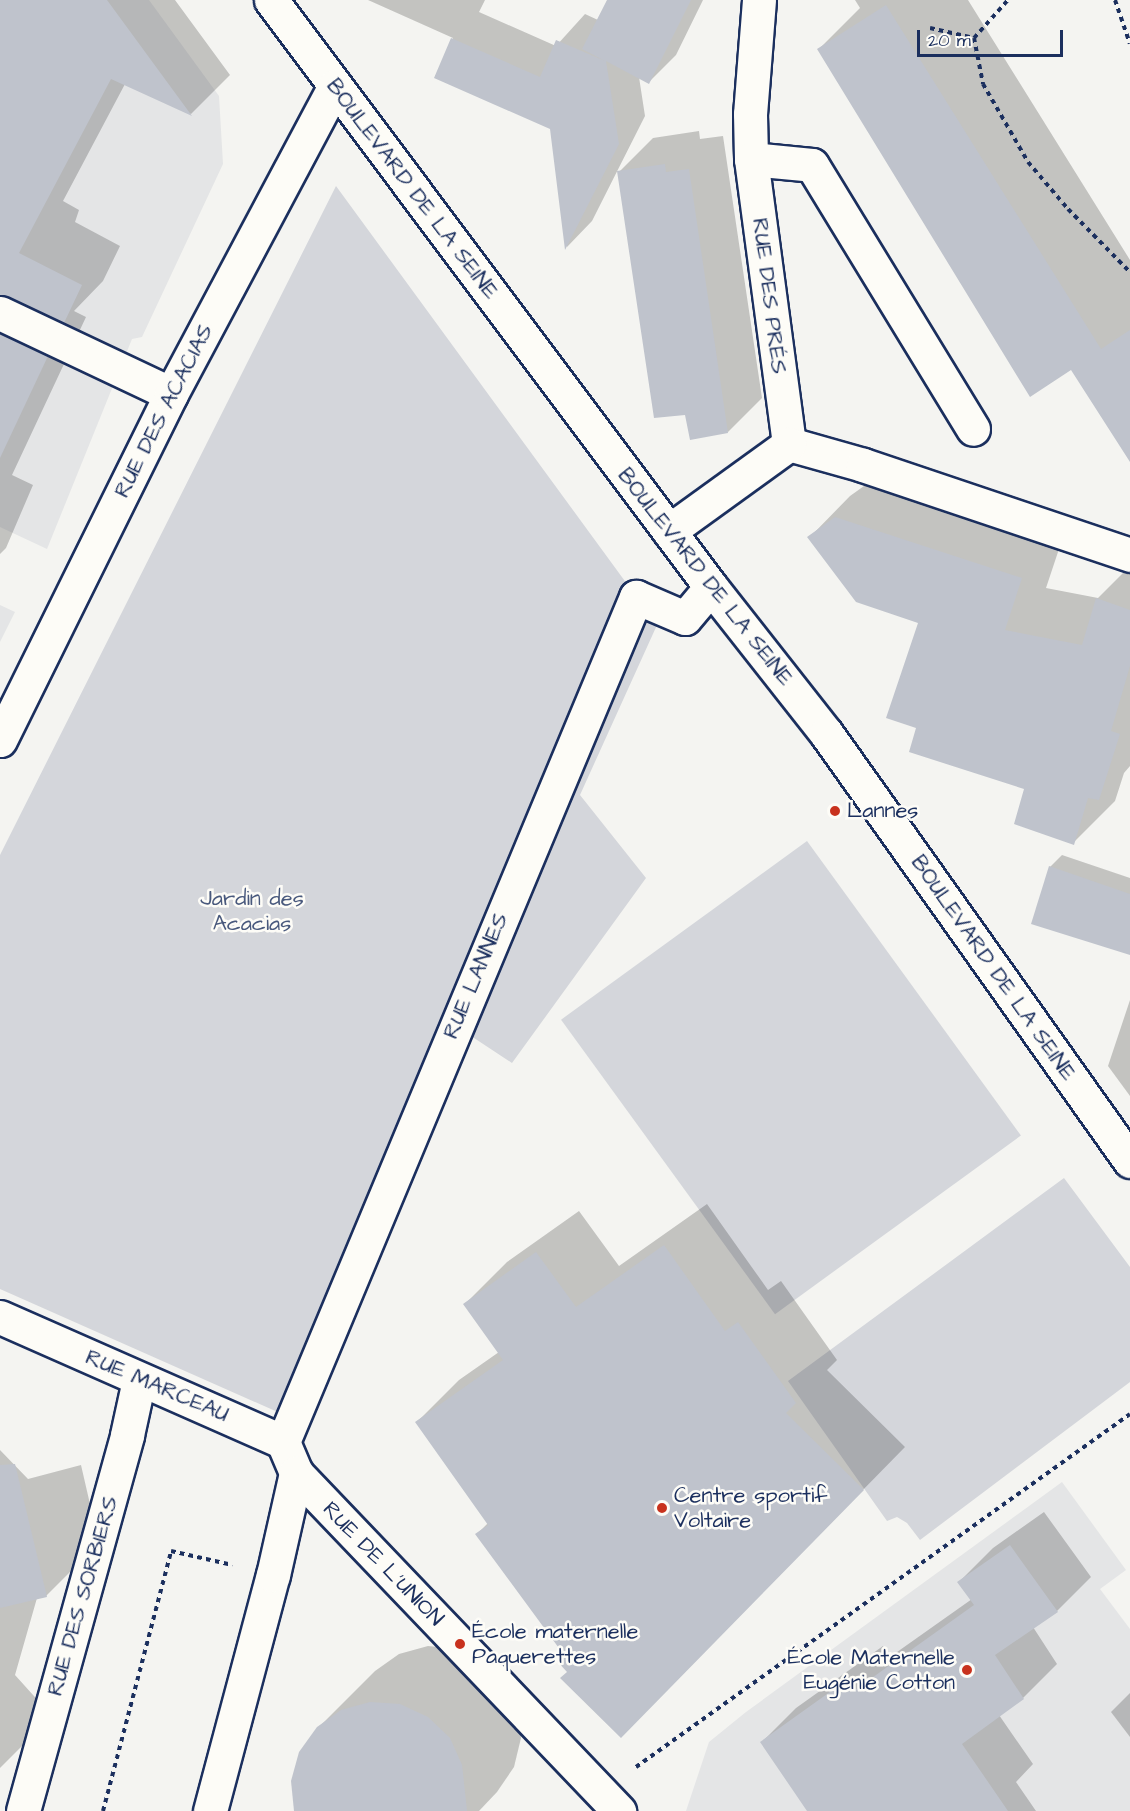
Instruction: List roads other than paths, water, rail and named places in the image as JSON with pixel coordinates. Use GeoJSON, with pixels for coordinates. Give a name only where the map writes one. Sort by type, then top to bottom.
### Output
{"type":"FeatureCollection","features":[{"type":"Feature","properties":{"kind":"street","name":"BOULEVARD DE LA SEINE"},"geometry":{"type":"LineString","coordinates":[[271,0],[711,587],[826,733],[1130,1161]]}},
{"type":"Feature","properties":{"kind":"street","name":"RUE DES PRÉS"},"geometry":{"type":"LineString","coordinates":[[759,0],[750,114],[752,159],[789,444]]}},
{"type":"Feature","properties":{"kind":"street","name":"RUE DES ACACIAS"},"geometry":{"type":"LineString","coordinates":[[0,740],[171,394],[334,86]]}},
{"type":"Feature","properties":{"kind":"street"},"geometry":{"type":"LineString","coordinates":[[752,159],[812,165],[974,429]]}},
{"type":"Feature","properties":{"kind":"street"},"geometry":{"type":"LineString","coordinates":[[0,313],[171,394]]}},
{"type":"Feature","properties":{"kind":"street"},"geometry":{"type":"LineString","coordinates":[[669,531],[789,444],[863,465],[1130,555]]}},
{"type":"Feature","properties":{"kind":"street","name":"RUE LANNES"},"geometry":{"type":"LineString","coordinates":[[283,1442],[636,597],[685,618],[711,587]]}},
{"type":"Feature","properties":{"kind":"street","name":"RUE MARCEAU"},"geometry":{"type":"LineString","coordinates":[[0,1317],[283,1442]]}},
{"type":"Feature","properties":{"kind":"street","name":"RUE DES SORBIERS"},"geometry":{"type":"LineString","coordinates":[[23,1811],[127,1435],[139,1380]]}},
{"type":"Feature","properties":{"kind":"street"},"geometry":{"type":"LineString","coordinates":[[210,1811],[273,1575],[296,1473],[283,1442]]}},
{"type":"Feature","properties":{"kind":"street","name":"RUE DE L'UNION"},"geometry":{"type":"LineString","coordinates":[[296,1473],[610,1802]]}},
{"type":"Feature","properties":{"kind":"place","name":"Lannes"},"geometry":{"type":"Point","coordinates":[835,811]}},
{"type":"Feature","properties":{"kind":"place","name":"Centre sportif Voltaire"},"geometry":{"type":"Point","coordinates":[662,1508]}},
{"type":"Feature","properties":{"kind":"place","name":"École maternelle Paquerettes"},"geometry":{"type":"Point","coordinates":[460,1644]}},
{"type":"Feature","properties":{"kind":"place","name":"École Maternelle Eugénie Cotton"},"geometry":{"type":"Point","coordinates":[967,1670]}},
{"type":"Feature","properties":{"kind":"park label","name":"Jardin des Acacias"},"geometry":{"type":"Point","coordinates":[252,910]}}]}
